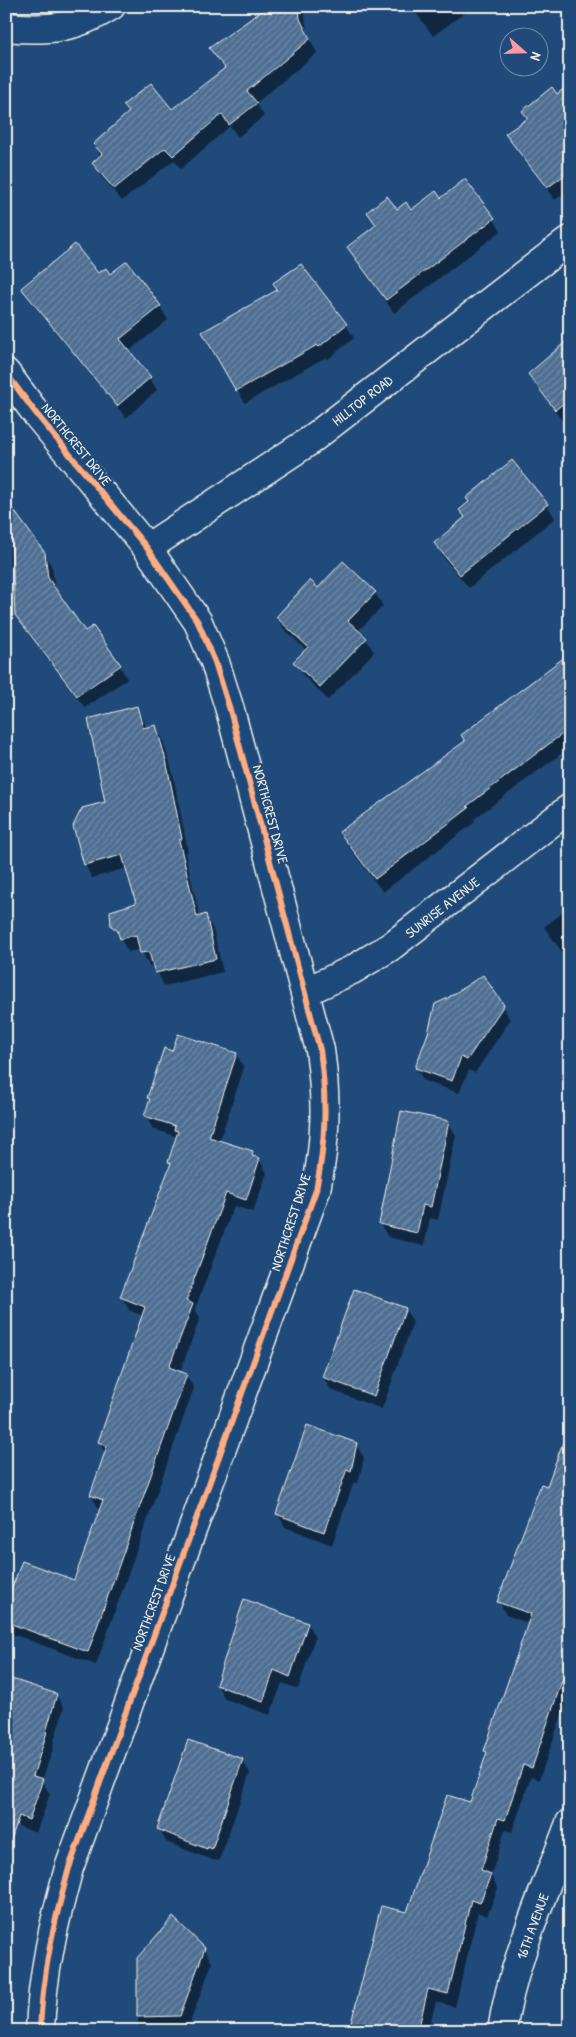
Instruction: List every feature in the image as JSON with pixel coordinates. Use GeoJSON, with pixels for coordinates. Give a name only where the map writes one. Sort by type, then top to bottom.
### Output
{"type":"FeatureCollection","features":[{"type":"Feature","properties":{"kind":"street"},"geometry":{"type":"LineString","coordinates":[[6,27],[39,30],[71,25],[100,13],[111,6]]}},
{"type":"Feature","properties":{"kind":"street","name":"HILLTOP ROAD"},"geometry":{"type":"LineString","coordinates":[[146,548],[308,442],[570,240]]}},
{"type":"Feature","properties":{"kind":"street","name":"NORTHCREST DRIVE"},"geometry":{"type":"LineString","coordinates":[[6,373],[38,416],[146,548],[198,622],[215,662],[233,720],[306,992],[320,1050],[325,1085],[326,1122],[323,1156],[316,1190],[69,1868],[54,1920],[45,1969],[40,2031]]}},
{"type":"Feature","properties":{"kind":"street","name":"SUNRISE AVENUE"},"geometry":{"type":"LineString","coordinates":[[306,992],[352,970],[390,947],[570,808]]}},
{"type":"Feature","properties":{"kind":"street","name":"16TH AVENUE"},"geometry":{"type":"LineString","coordinates":[[502,2031],[510,1991],[519,1960],[570,1823]]}},
{"type":"Feature","properties":{"kind":"building"},"geometry":{"type":"Polygon","coordinates":[[[269,6],[299,6],[300,19],[310,39],[247,91],[257,103],[229,125],[222,114],[173,156],[165,148],[114,189],[92,163],[102,154],[93,144],[129,112],[123,105],[151,83],[172,109],[225,68],[209,48],[269,6]]]}},
{"type":"Feature","properties":{"kind":"building"},"geometry":{"type":"Polygon","coordinates":[[[570,84],[570,171],[547,188],[505,134],[528,118],[522,111],[552,87],[557,94],[570,84]]]}},
{"type":"Feature","properties":{"kind":"building"},"geometry":{"type":"Polygon","coordinates":[[[465,179],[495,218],[386,300],[347,247],[376,225],[367,212],[387,196],[397,209],[406,202],[411,210],[436,191],[441,198],[465,179]]]}},
{"type":"Feature","properties":{"kind":"building"},"geometry":{"type":"Polygon","coordinates":[[[75,244],[98,273],[106,268],[110,274],[127,261],[161,306],[120,339],[151,377],[117,406],[21,288],[75,244]]]}},
{"type":"Feature","properties":{"kind":"building"},"geometry":{"type":"Polygon","coordinates":[[[301,264],[347,324],[319,347],[317,345],[236,391],[202,332],[277,290],[273,283],[301,264]]]}},
{"type":"Feature","properties":{"kind":"building"},"geometry":{"type":"Polygon","coordinates":[[[570,338],[570,398],[555,410],[528,374],[570,338]]]}},
{"type":"Feature","properties":{"kind":"building"},"geometry":{"type":"Polygon","coordinates":[[[512,460],[548,504],[460,575],[434,543],[465,517],[459,510],[469,502],[466,498],[512,460]]]}},
{"type":"Feature","properties":{"kind":"building"},"geometry":{"type":"Polygon","coordinates":[[[10,505],[45,553],[48,578],[85,631],[93,626],[121,665],[77,696],[15,615],[10,505]]]}},
{"type":"Feature","properties":{"kind":"building"},"geometry":{"type":"Polygon","coordinates":[[[343,561],[376,592],[348,621],[367,638],[320,687],[293,662],[308,647],[276,617],[310,580],[318,588],[343,561]]]}},
{"type":"Feature","properties":{"kind":"building"},"geometry":{"type":"Polygon","coordinates":[[[570,653],[570,728],[375,879],[339,832],[465,741],[461,735],[570,653]]]}},
{"type":"Feature","properties":{"kind":"building"},"geometry":{"type":"Polygon","coordinates":[[[137,706],[143,728],[156,725],[166,760],[182,839],[179,840],[197,917],[206,914],[216,959],[155,973],[149,952],[140,953],[136,935],[120,939],[117,930],[111,926],[110,911],[136,903],[122,855],[84,865],[73,826],[82,808],[105,802],[88,719],[137,706]]]}},
{"type":"Feature","properties":{"kind":"building"},"geometry":{"type":"Polygon","coordinates":[[[483,975],[504,1005],[467,1060],[461,1057],[452,1081],[415,1068],[428,1033],[435,1004],[483,975]]]}},
{"type":"Feature","properties":{"kind":"building"},"geometry":{"type":"Polygon","coordinates":[[[178,1034],[237,1053],[209,1137],[253,1151],[252,1156],[260,1158],[246,1200],[226,1193],[186,1301],[193,1304],[169,1367],[187,1374],[88,1652],[6,1622],[6,1604],[22,1561],[74,1580],[103,1500],[90,1495],[107,1446],[98,1442],[145,1307],[120,1297],[171,1163],[168,1162],[178,1131],[174,1130],[175,1126],[144,1116],[150,1099],[147,1098],[164,1048],[172,1051],[178,1034]]]}},
{"type":"Feature","properties":{"kind":"building"},"geometry":{"type":"Polygon","coordinates":[[[401,1111],[449,1121],[431,1207],[423,1205],[417,1233],[379,1224],[401,1111]]]}},
{"type":"Feature","properties":{"kind":"building"},"geometry":{"type":"Polygon","coordinates":[[[354,1289],[406,1308],[374,1396],[322,1377],[354,1289]]]}},
{"type":"Feature","properties":{"kind":"building"},"geometry":{"type":"Polygon","coordinates":[[[307,1425],[357,1443],[351,1471],[347,1469],[324,1532],[276,1514],[307,1425]]]}},
{"type":"Feature","properties":{"kind":"building"},"geometry":{"type":"Polygon","coordinates":[[[567,1431],[570,1432],[570,1658],[532,1768],[523,1765],[505,1820],[498,1818],[481,1870],[491,1874],[480,1903],[471,1900],[448,1994],[428,1989],[418,2031],[382,2031],[351,2023],[381,1906],[407,1912],[447,1795],[470,1802],[487,1752],[484,1751],[531,1614],[497,1602],[541,1484],[547,1486],[567,1431]]]}},
{"type":"Feature","properties":{"kind":"building"},"geometry":{"type":"Polygon","coordinates":[[[244,1599],[308,1623],[290,1677],[274,1670],[263,1702],[216,1685],[244,1599]]]}},
{"type":"Feature","properties":{"kind":"building"},"geometry":{"type":"Polygon","coordinates":[[[6,1677],[57,1694],[33,1776],[43,1779],[29,1820],[19,1816],[11,1840],[6,1840],[6,1677]]]}},
{"type":"Feature","properties":{"kind":"building"},"geometry":{"type":"Polygon","coordinates":[[[188,1740],[243,1759],[212,1849],[208,1847],[207,1849],[157,1829],[188,1740]]]}},
{"type":"Feature","properties":{"kind":"building"},"geometry":{"type":"Polygon","coordinates":[[[173,1917],[205,1948],[180,2016],[137,2017],[137,1958],[173,1917]]]}},
{"type":"Feature","properties":{"kind":"cycle path"},"geometry":{"type":"LineString","coordinates":[[6,373],[38,416],[147,548],[198,622],[215,662],[230,710],[320,1050],[324,1086],[324,1137],[316,1190],[69,1868],[50,1948],[43,1989],[40,2031]]}}]}
